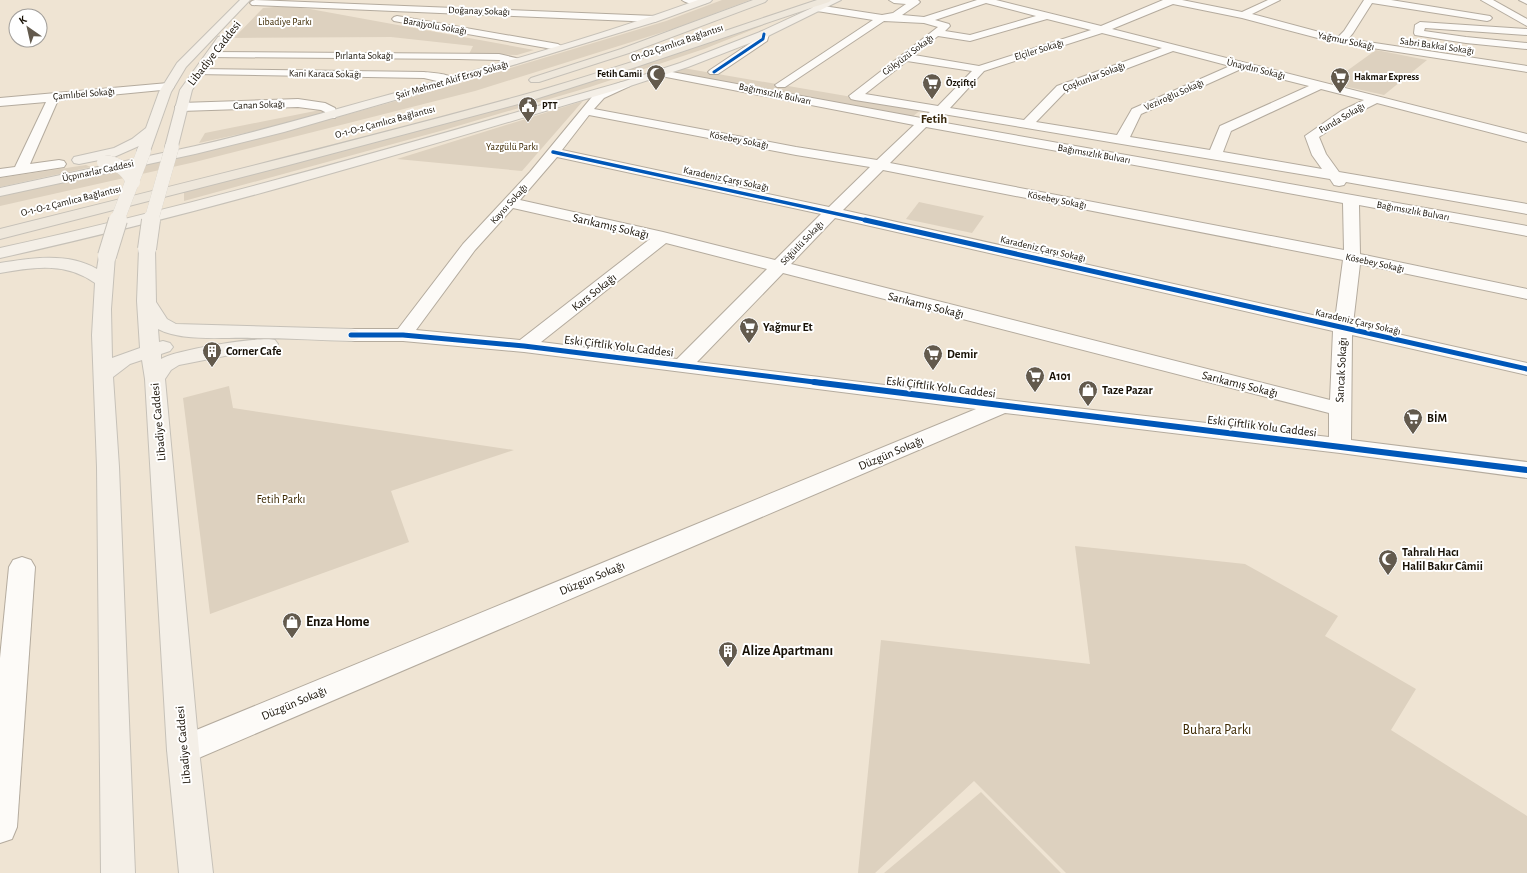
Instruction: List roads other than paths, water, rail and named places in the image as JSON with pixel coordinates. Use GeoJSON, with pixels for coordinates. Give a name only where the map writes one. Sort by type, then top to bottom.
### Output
{"type":"FeatureCollection","features":[{"type":"Feature","properties":{"kind":"highway"},"geometry":{"type":"LineString","coordinates":[[359,141],[522,99],[572,84],[826,0]]}},
{"type":"Feature","properties":{"kind":"highway"},"geometry":{"type":"LineString","coordinates":[[522,84],[768,3]]}},
{"type":"Feature","properties":{"kind":"highway","name":"O1-O2 Çamlıca Bağlantısı"},"geometry":{"type":"LineString","coordinates":[[359,141],[505,98],[694,38],[768,3]]}},
{"type":"Feature","properties":{"kind":"highway","name":"O-1-O-2 Çamlıca Bağlantısı"},"geometry":{"type":"LineString","coordinates":[[0,234],[359,141]]}},
{"type":"Feature","properties":{"kind":"highway","name":"O-1-O-2 Çamlıca Bağlantısı"},"geometry":{"type":"LineString","coordinates":[[115,190],[143,182],[175,176]]}},
{"type":"Feature","properties":{"kind":"main road","name":"Şair Mehmet Akif Ersoy Sokağı"},"geometry":{"type":"LineString","coordinates":[[195,150],[331,115],[450,81],[655,18],[706,0]]}},
{"type":"Feature","properties":{"kind":"main road"},"geometry":{"type":"LineString","coordinates":[[0,253],[69,238],[228,199],[626,84],[684,65],[764,34],[788,24],[817,8],[836,0]]}},
{"type":"Feature","properties":{"kind":"main road","name":"Libadiye Caddesi"},"geometry":{"type":"LineString","coordinates":[[118,873],[108,464],[110,363],[105,269],[117,222],[143,182],[144,152],[168,87],[181,66],[236,10],[253,1]]}},
{"type":"Feature","properties":{"kind":"main road","name":"Libadiye Caddesi"},"geometry":{"type":"LineString","coordinates":[[196,873],[183,750],[157,363],[146,301],[147,249],[152,215],[172,147],[186,90],[227,32],[253,1]]}},
{"type":"Feature","properties":{"kind":"main road"},"geometry":{"type":"LineString","coordinates":[[59,164],[123,149],[138,142],[152,129]]}},
{"type":"Feature","properties":{"kind":"main road","name":"Üçpınarlar Caddesi"},"geometry":{"type":"LineString","coordinates":[[0,192],[195,150]]}},
{"type":"Feature","properties":{"kind":"main road"},"geometry":{"type":"LineString","coordinates":[[59,164],[84,161],[118,164],[143,182]]}},
{"type":"Feature","properties":{"kind":"main road"},"geometry":{"type":"LineString","coordinates":[[0,268],[21,264],[44,263],[83,269],[105,269]]}},
{"type":"Feature","properties":{"kind":"main road"},"geometry":{"type":"LineString","coordinates":[[146,301],[160,323],[172,329],[188,331],[351,335]]}},
{"type":"Feature","properties":{"kind":"main road"},"geometry":{"type":"LineString","coordinates":[[157,363],[207,337],[253,332]]}},
{"type":"Feature","properties":{"kind":"main road"},"geometry":{"type":"LineString","coordinates":[[110,363],[157,363],[245,346],[351,335]]}},
{"type":"Feature","properties":{"kind":"street"},"geometry":{"type":"LineString","coordinates":[[687,0],[706,0]]}},
{"type":"Feature","properties":{"kind":"street"},"geometry":{"type":"LineString","coordinates":[[781,85],[882,18],[896,15],[915,2],[894,0]]}},
{"type":"Feature","properties":{"kind":"street"},"geometry":{"type":"LineString","coordinates":[[817,8],[882,18],[925,20],[986,0]]}},
{"type":"Feature","properties":{"kind":"street","name":"Ünaydın Sokağı"},"geometry":{"type":"LineString","coordinates":[[986,0],[1527,138]]}},
{"type":"Feature","properties":{"kind":"street","name":"Yağmur Sokağı"},"geometry":{"type":"LineString","coordinates":[[1170,0],[1195,2],[1243,15],[1435,57],[1527,69]]}},
{"type":"Feature","properties":{"kind":"street","name":"Elçiler Sokağı"},"geometry":{"type":"LineString","coordinates":[[923,123],[942,109],[980,69],[1101,30],[1170,0]]}},
{"type":"Feature","properties":{"kind":"street"},"geometry":{"type":"LineString","coordinates":[[1243,15],[1275,0]]}},
{"type":"Feature","properties":{"kind":"street"},"geometry":{"type":"LineString","coordinates":[[1344,37],[1369,0]]}},
{"type":"Feature","properties":{"kind":"street"},"geometry":{"type":"LineString","coordinates":[[1373,0],[1484,17],[1527,32]]}},
{"type":"Feature","properties":{"kind":"street"},"geometry":{"type":"LineString","coordinates":[[1486,0],[1527,22]]}},
{"type":"Feature","properties":{"kind":"street","name":"Doğanay Sokağı"},"geometry":{"type":"LineString","coordinates":[[253,1],[313,5],[655,18]]}},
{"type":"Feature","properties":{"kind":"street"},"geometry":{"type":"LineString","coordinates":[[513,39],[553,4]]}},
{"type":"Feature","properties":{"kind":"street","name":"Barajyolu Sokağı"},"geometry":{"type":"LineString","coordinates":[[313,5],[558,47]]}},
{"type":"Feature","properties":{"kind":"street"},"geometry":{"type":"LineString","coordinates":[[593,16],[604,8]]}},
{"type":"Feature","properties":{"kind":"street"},"geometry":{"type":"LineString","coordinates":[[937,33],[970,38],[1046,16]]}},
{"type":"Feature","properties":{"kind":"street","name":"Gökyüzü Sokağı"},"geometry":{"type":"LineString","coordinates":[[855,96],[945,26],[925,20]]}},
{"type":"Feature","properties":{"kind":"street"},"geometry":{"type":"LineString","coordinates":[[1527,32],[1419,29],[1466,40],[1527,46]]}},
{"type":"Feature","properties":{"kind":"street"},"geometry":{"type":"LineString","coordinates":[[714,72],[763,39],[764,34]]}},
{"type":"Feature","properties":{"kind":"street","name":"Sabri Bakkal Sokağı"},"geometry":{"type":"LineString","coordinates":[[1344,37],[1527,60]]}},
{"type":"Feature","properties":{"kind":"street","name":"Çoşkunlar Sokağı"},"geometry":{"type":"LineString","coordinates":[[1028,124],[1061,89],[1172,48]]}},
{"type":"Feature","properties":{"kind":"street","name":"Pırlanta Sokağı"},"geometry":{"type":"LineString","coordinates":[[210,55],[465,56],[499,57],[516,61]]}},
{"type":"Feature","properties":{"kind":"street"},"geometry":{"type":"LineString","coordinates":[[905,57],[980,69]]}},
{"type":"Feature","properties":{"kind":"street","name":"Bağımsızlık Bulvarı"},"geometry":{"type":"LineString","coordinates":[[684,65],[781,85],[825,92]]}},
{"type":"Feature","properties":{"kind":"street","name":"Veziroğlu Sokağı"},"geometry":{"type":"LineString","coordinates":[[1122,139],[1136,112],[1240,65]]}},
{"type":"Feature","properties":{"kind":"street","name":"Kani Karaca Sokağı"},"geometry":{"type":"LineString","coordinates":[[199,72],[424,75],[450,81]]}},
{"type":"Feature","properties":{"kind":"street","name":"Bağımsızlık Bulvarı"},"geometry":{"type":"LineString","coordinates":[[661,73],[923,123],[1527,231]]}},
{"type":"Feature","properties":{"kind":"street","name":"Kayısı Sokağı"},"geometry":{"type":"LineString","coordinates":[[402,335],[469,247],[511,203],[600,95],[626,84]]}},
{"type":"Feature","properties":{"kind":"street"},"geometry":{"type":"LineString","coordinates":[[1214,155],[1225,129],[1320,85]]}},
{"type":"Feature","properties":{"kind":"street","name":"Çamlıbel Sokağı"},"geometry":{"type":"LineString","coordinates":[[0,102],[168,87]]}},
{"type":"Feature","properties":{"kind":"street","name":"Bağımsızlık Bulvarı"},"geometry":{"type":"LineString","coordinates":[[840,94],[942,109],[1122,139],[1527,209]]}},
{"type":"Feature","properties":{"kind":"street"},"geometry":{"type":"LineString","coordinates":[[20,170],[54,97]]}},
{"type":"Feature","properties":{"kind":"street","name":"Funda Sokağı"},"geometry":{"type":"LineString","coordinates":[[1351,200],[1319,155],[1312,136],[1345,114],[1376,99]]}},
{"type":"Feature","properties":{"kind":"street","name":"Canan Sokağı"},"geometry":{"type":"LineString","coordinates":[[181,108],[298,104],[325,107],[331,110],[331,115]]}},
{"type":"Feature","properties":{"kind":"street","name":"Kösebey Sokağı"},"geometry":{"type":"LineString","coordinates":[[586,111],[881,166],[1352,258],[1527,294]]}},
{"type":"Feature","properties":{"kind":"street","name":"Söğütlü Sokağı"},"geometry":{"type":"LineString","coordinates":[[683,366],[832,212],[881,166],[923,123]]}},
{"type":"Feature","properties":{"kind":"street","name":"Karadeniz Çarşı Sokağı"},"geometry":{"type":"LineString","coordinates":[[553,152],[832,212],[1527,369]]}},
{"type":"Feature","properties":{"kind":"street"},"geometry":{"type":"LineString","coordinates":[[0,173],[59,164]]}},
{"type":"Feature","properties":{"kind":"street","name":"Sancak Sokağı"},"geometry":{"type":"LineString","coordinates":[[1340,446],[1343,328],[1352,258],[1351,200]]}},
{"type":"Feature","properties":{"kind":"street","name":"Sarıkamış Sokağı"},"geometry":{"type":"LineString","coordinates":[[511,203],[663,237],[1340,409]]}},
{"type":"Feature","properties":{"kind":"street","name":"Kars Sokağı"},"geometry":{"type":"LineString","coordinates":[[524,346],[663,237]]}},
{"type":"Feature","properties":{"kind":"street","name":"Eski Çiftlik Yolu Caddesi"},"geometry":{"type":"LineString","coordinates":[[351,335],[402,335],[524,346],[1527,470]]}},
{"type":"Feature","properties":{"kind":"street","name":"Düzgün Sokağı"},"geometry":{"type":"LineString","coordinates":[[183,750],[1002,406]]}},
{"type":"Feature","properties":{"kind":"street"},"geometry":{"type":"LineString","coordinates":[[0,827],[22,567]]}},
{"type":"Feature","properties":{"kind":"place","name":"Fetih Camii"},"geometry":{"type":"Point","coordinates":[656,91]}},
{"type":"Feature","properties":{"kind":"place","name":"Hakmar Express"},"geometry":{"type":"Point","coordinates":[1340,94]}},
{"type":"Feature","properties":{"kind":"place","name":"Özçiftçi"},"geometry":{"type":"Point","coordinates":[932,100]}},
{"type":"Feature","properties":{"kind":"place","name":"PTT"},"geometry":{"type":"Point","coordinates":[528,123]}},
{"type":"Feature","properties":{"kind":"place","name":"Yağmur Et"},"geometry":{"type":"Point","coordinates":[749,344]}},
{"type":"Feature","properties":{"kind":"place","name":"Corner Cafe"},"geometry":{"type":"Point","coordinates":[212,368]}},
{"type":"Feature","properties":{"kind":"place","name":"Demir"},"geometry":{"type":"Point","coordinates":[933,371]}},
{"type":"Feature","properties":{"kind":"place","name":"A101"},"geometry":{"type":"Point","coordinates":[1035,393]}},
{"type":"Feature","properties":{"kind":"place","name":"Taze Pazar"},"geometry":{"type":"Point","coordinates":[1088,407]}},
{"type":"Feature","properties":{"kind":"place","name":"BİM"},"geometry":{"type":"Point","coordinates":[1413,435]}},
{"type":"Feature","properties":{"kind":"place","name":"Tahralı Hacı Halil Bakır Câmii"},"geometry":{"type":"Point","coordinates":[1388,576]}},
{"type":"Feature","properties":{"kind":"place","name":"Enza Home"},"geometry":{"type":"Point","coordinates":[292,639]}},
{"type":"Feature","properties":{"kind":"place","name":"Alize Apartmanı"},"geometry":{"type":"Point","coordinates":[728,668]}},
{"type":"Feature","properties":{"kind":"district","name":"Fetih"},"geometry":{"type":"Point","coordinates":[934,119]}},
{"type":"Feature","properties":{"kind":"park label","name":"Libadiye Parkı"},"geometry":{"type":"Point","coordinates":[285,22]}},
{"type":"Feature","properties":{"kind":"park label","name":"Yazgülü Parkı"},"geometry":{"type":"Point","coordinates":[512,147]}},
{"type":"Feature","properties":{"kind":"park label","name":"Fetih Parkı"},"geometry":{"type":"Point","coordinates":[281,499]}},
{"type":"Feature","properties":{"kind":"park label","name":"Buhara Parkı"},"geometry":{"type":"Point","coordinates":[1217,730]}}]}
